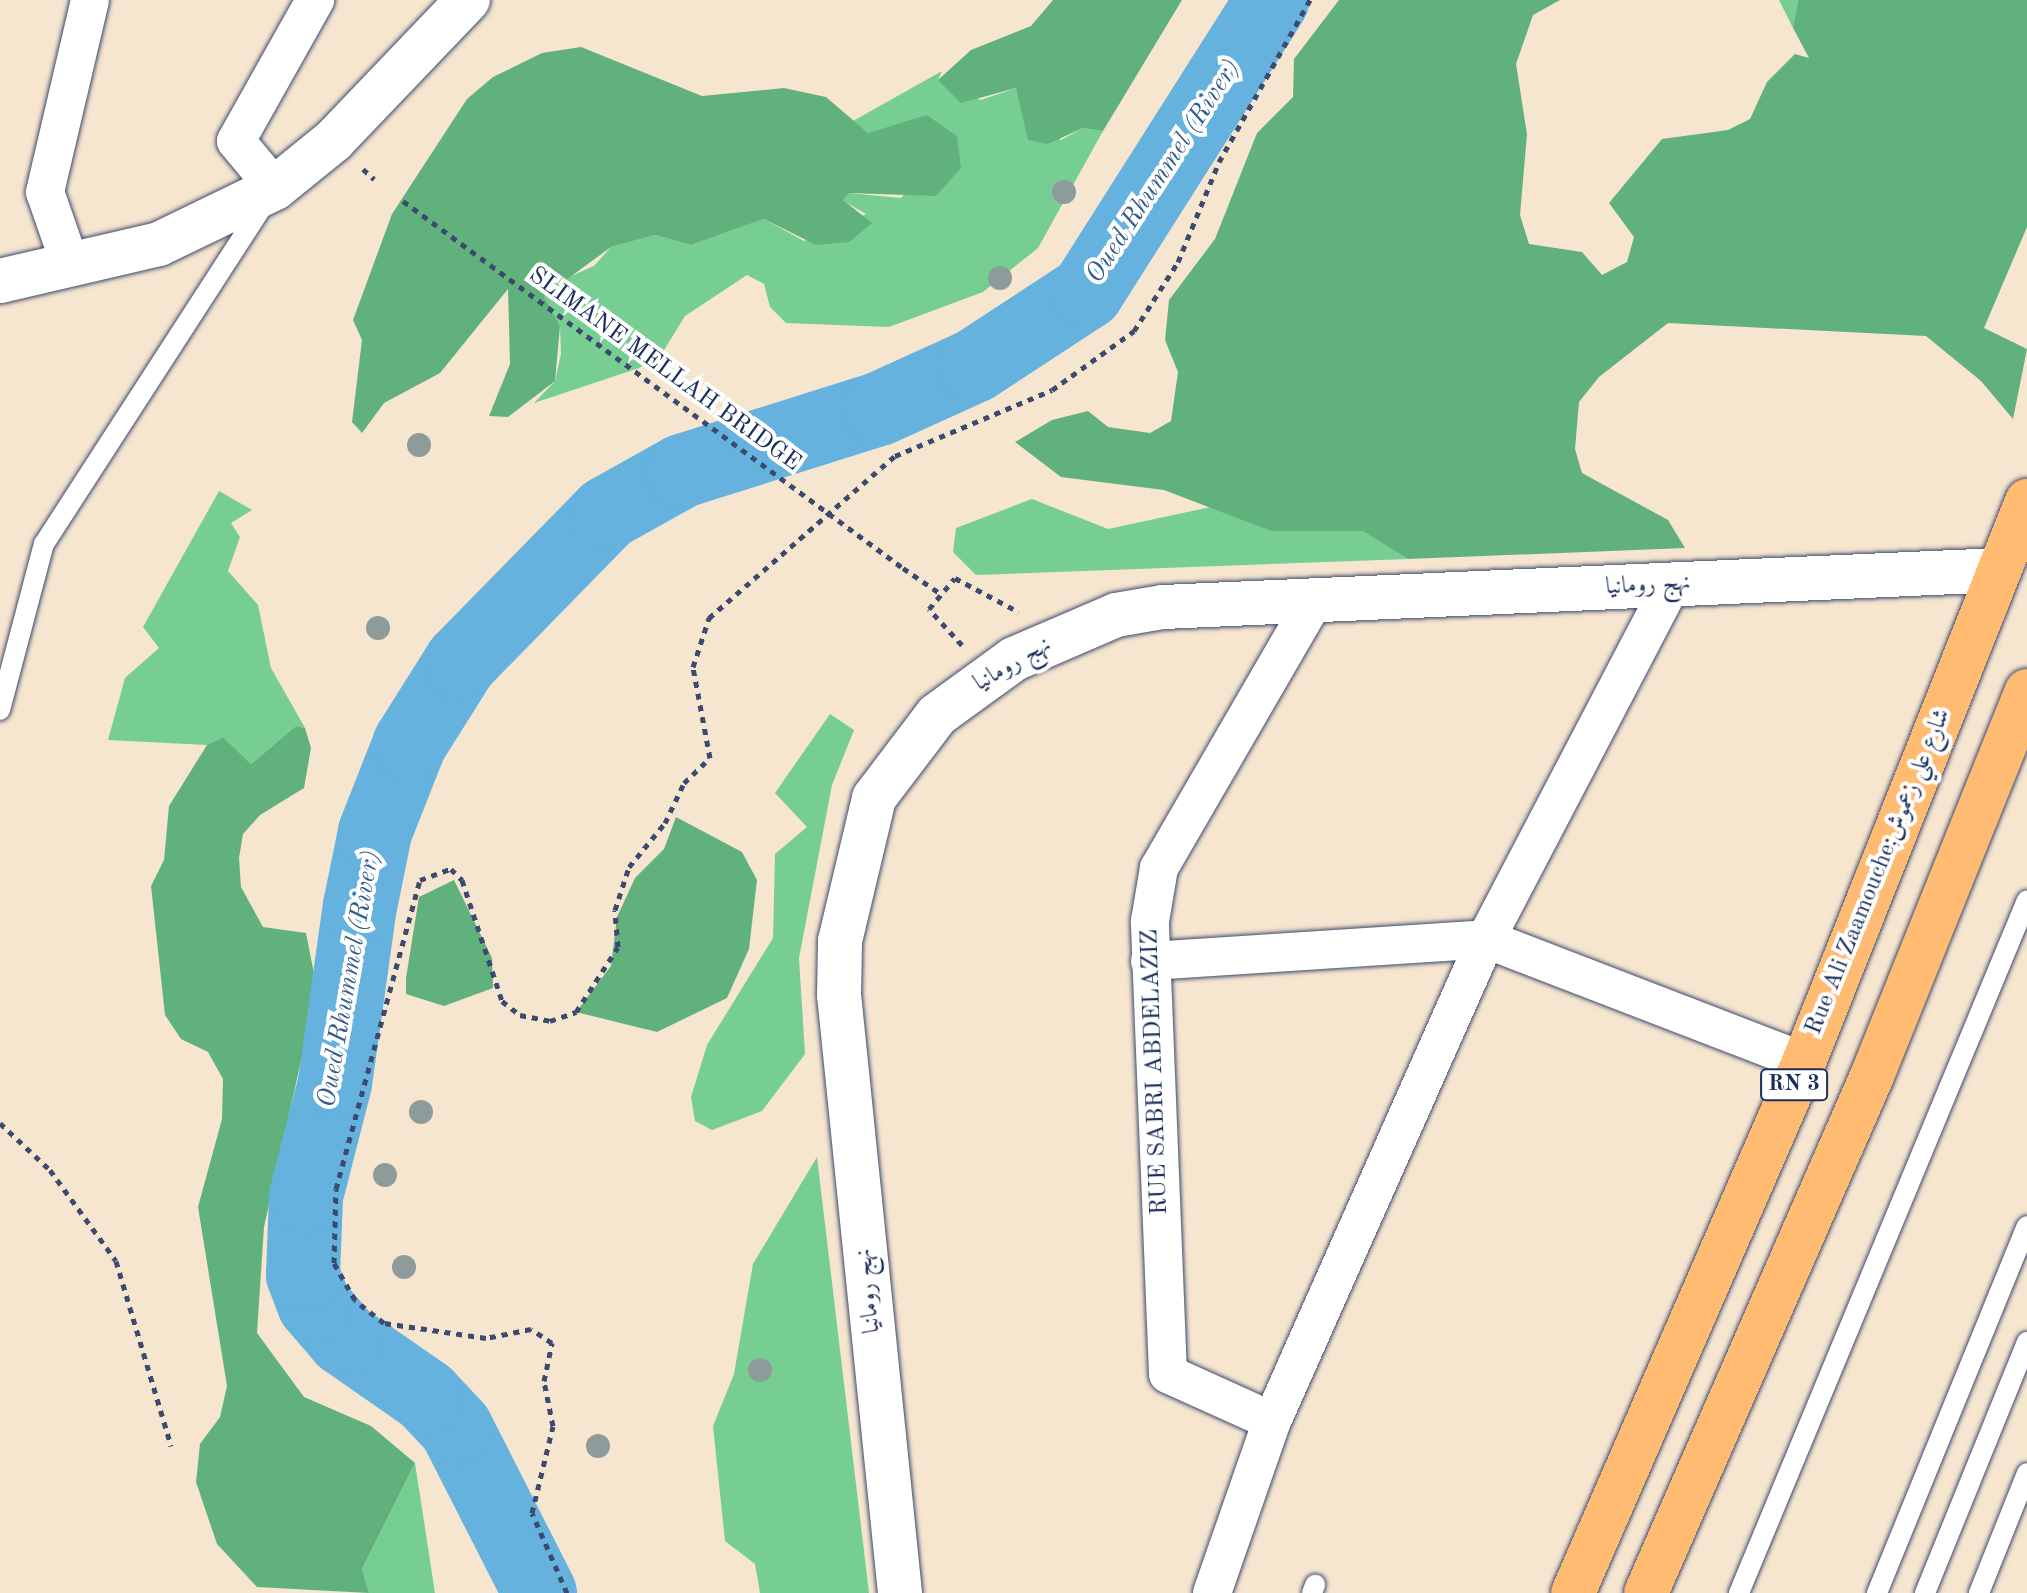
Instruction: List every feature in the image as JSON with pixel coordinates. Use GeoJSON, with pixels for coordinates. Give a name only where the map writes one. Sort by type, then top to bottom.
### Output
{"type":"FeatureCollection","features":[{"type":"Feature","properties":{"kind":"main road","name":"Rue Ali Zaamouche;شارع علي زعموش"},"geometry":{"type":"LineString","coordinates":[[1573,1593],[1804,1062],[2027,501]]}},
{"type":"Feature","properties":{"kind":"main road","name":"RN 3"},"geometry":{"type":"LineString","coordinates":[[1646,1593],[1872,1076],[2027,691]]}},
{"type":"Feature","properties":{"kind":"street"},"geometry":{"type":"LineString","coordinates":[[70,264],[45,192],[90,0]]}},
{"type":"Feature","properties":{"kind":"street"},"geometry":{"type":"LineString","coordinates":[[275,188],[236,141],[315,0]]}},
{"type":"Feature","properties":{"kind":"street"},"geometry":{"type":"LineString","coordinates":[[0,281],[215,223],[275,188],[334,140],[468,0]]}},
{"type":"Feature","properties":{"kind":"street","name":"نهج رومانيا"},"geometry":{"type":"LineString","coordinates":[[900,1593],[839,995],[840,941],[874,798],[937,715],[991,675],[1064,636],[1163,607],[1999,570]]}},
{"type":"Feature","properties":{"kind":"street"},"geometry":{"type":"LineString","coordinates":[[1212,1593],[1272,1421],[1486,939],[1671,585]]}},
{"type":"Feature","properties":{"kind":"street","name":"RUE SABRI ABDELAZIZ"},"geometry":{"type":"LineString","coordinates":[[1272,1421],[1168,1374],[1150,961],[1159,868],[1313,602]]}},
{"type":"Feature","properties":{"kind":"street"},"geometry":{"type":"LineString","coordinates":[[1150,961],[1486,939],[1804,1062]]}},
{"type":"Feature","properties":{"kind":"lane"},"geometry":{"type":"LineString","coordinates":[[0,710],[44,544],[275,188]]}},
{"type":"Feature","properties":{"kind":"lane"},"geometry":{"type":"LineString","coordinates":[[1739,1593],[2027,900]]}},
{"type":"Feature","properties":{"kind":"lane"},"geometry":{"type":"LineString","coordinates":[[1877,1593],[2027,1226]]}},
{"type":"Feature","properties":{"kind":"lane"},"geometry":{"type":"LineString","coordinates":[[1925,1593],[2027,1342]]}},
{"type":"Feature","properties":{"kind":"lane"},"geometry":{"type":"LineString","coordinates":[[1979,1593],[2027,1473]]}},
{"type":"Feature","properties":{"kind":"path"},"geometry":{"type":"LineString","coordinates":[[567,1593],[532,1513],[553,1426],[544,1381],[552,1343],[531,1329],[486,1338],[384,1323],[355,1300],[334,1263],[336,1189],[420,880],[451,869],[462,880],[502,1001],[520,1015],[550,1021],[576,1012],[618,947],[615,910],[629,867],[665,823],[684,783],[710,758],[693,667],[709,618],[895,456],[1052,390],[1134,331],[1178,262],[1219,162],[1310,0]]}},
{"type":"Feature","properties":{"kind":"path","name":"SLIMANE MELLAH BRIDGE"},"geometry":{"type":"LineString","coordinates":[[403,201],[941,594]]}},
{"type":"Feature","properties":{"kind":"path"},"geometry":{"type":"LineString","coordinates":[[991,675],[929,609],[955,578],[1064,636]]}},
{"type":"Feature","properties":{"kind":"path"},"geometry":{"type":"LineString","coordinates":[[0,1123],[50,1170],[116,1261],[171,1446]]}},
{"type":"Feature","properties":{"kind":"green space"},"geometry":{"type":"Polygon","coordinates":[[[1053,0],[1182,0],[1103,131],[1083,128],[1048,144],[1028,140],[1016,88],[961,103],[938,80],[971,50],[1031,26],[1053,0]]]}},
{"type":"Feature","properties":{"kind":"green space"},"geometry":{"type":"Polygon","coordinates":[[[1339,0],[1560,0],[1533,15],[1516,64],[1527,134],[1520,215],[1529,244],[1582,252],[1602,275],[1627,262],[1634,237],[1609,203],[1662,139],[1728,130],[1750,119],[1767,82],[1795,54],[1809,58],[1793,28],[1798,0],[2027,0],[2027,227],[1984,328],[2027,349],[2013,419],[1981,381],[1926,336],[1668,323],[1599,377],[1579,402],[1575,449],[1582,473],[1668,520],[1685,548],[1408,559],[1363,531],[1271,531],[1164,490],[1061,477],[1015,442],[1052,420],[1088,411],[1108,427],[1150,433],[1171,421],[1178,372],[1165,340],[1169,300],[1215,239],[1257,133],[1293,97],[1294,59],[1339,0]]]}},
{"type":"Feature","properties":{"kind":"green space"},"geometry":{"type":"Polygon","coordinates":[[[1779,0],[1798,0],[1793,28],[1779,0]]]}},
{"type":"Feature","properties":{"kind":"green space"},"geometry":{"type":"Polygon","coordinates":[[[581,47],[702,96],[784,88],[826,97],[868,133],[927,115],[957,136],[961,168],[936,196],[849,193],[843,200],[872,223],[849,242],[816,245],[764,219],[691,245],[655,235],[611,247],[544,296],[560,326],[555,381],[508,417],[489,416],[510,364],[508,289],[440,373],[384,403],[362,433],[352,422],[362,340],[353,320],[392,214],[467,99],[493,77],[542,53],[581,47]]]}},
{"type":"Feature","properties":{"kind":"green space"},"geometry":{"type":"Polygon","coordinates":[[[942,71],[938,80],[981,100],[1016,88],[1025,115],[1061,140],[1083,128],[1103,131],[1038,248],[983,292],[889,327],[786,323],[770,307],[764,284],[747,275],[685,316],[661,355],[639,368],[534,403],[555,381],[561,354],[560,326],[544,296],[548,286],[594,266],[611,247],[655,235],[691,245],[764,219],[804,241],[866,214],[842,200],[849,193],[901,198],[957,137],[927,115],[884,132],[868,133],[853,121],[942,71]]]}},
{"type":"Feature","properties":{"kind":"green space"},"geometry":{"type":"Polygon","coordinates":[[[219,491],[252,510],[231,523],[240,537],[228,571],[258,605],[271,668],[305,728],[296,726],[251,764],[223,737],[207,745],[108,740],[125,678],[159,648],[143,627],[219,491]]]}},
{"type":"Feature","properties":{"kind":"green space"},"geometry":{"type":"Polygon","coordinates":[[[1032,499],[1108,529],[1211,507],[1271,531],[1364,531],[1408,559],[976,575],[953,552],[956,528],[1032,499]]]}},
{"type":"Feature","properties":{"kind":"green space"},"geometry":{"type":"Polygon","coordinates":[[[830,714],[854,730],[832,785],[799,958],[805,1054],[762,1111],[712,1130],[695,1121],[691,1097],[707,1045],[773,938],[775,854],[807,827],[775,793],[830,714]]]}},
{"type":"Feature","properties":{"kind":"green space"},"geometry":{"type":"Polygon","coordinates":[[[296,726],[305,728],[311,748],[304,788],[260,815],[243,834],[239,858],[241,887],[263,927],[306,933],[317,989],[264,1227],[257,1333],[304,1397],[371,1426],[415,1463],[362,1569],[369,1593],[257,1587],[217,1544],[196,1482],[200,1444],[220,1417],[227,1386],[198,1207],[222,1119],[223,1079],[208,1052],[181,1039],[165,1015],[151,886],[164,860],[169,806],[207,745],[223,737],[251,764],[296,726]]]}},
{"type":"Feature","properties":{"kind":"green space"},"geometry":{"type":"Polygon","coordinates":[[[676,817],[742,852],[757,880],[749,949],[727,998],[657,1032],[576,1012],[611,966],[617,917],[635,878],[664,849],[676,817]]]}},
{"type":"Feature","properties":{"kind":"green space"},"geometry":{"type":"Polygon","coordinates":[[[454,880],[492,958],[493,988],[444,1006],[406,994],[406,978],[419,897],[454,880]]]}},
{"type":"Feature","properties":{"kind":"green space"},"geometry":{"type":"Polygon","coordinates":[[[817,1157],[869,1593],[760,1593],[755,1564],[725,1541],[713,1426],[734,1374],[753,1264],[817,1157]]]}},
{"type":"Feature","properties":{"kind":"green space"},"geometry":{"type":"Polygon","coordinates":[[[415,1463],[435,1593],[369,1593],[362,1569],[415,1463]]]}},
{"type":"Feature","properties":{"kind":"waterway","name":"Oued Rhummel (River)"},"geometry":{"type":"LineString","coordinates":[[540,1593],[456,1428],[426,1396],[344,1339],[314,1304],[303,1275],[306,1196],[335,1083],[360,906],[375,832],[410,743],[461,662],[607,513],[682,471],[879,409],[974,366],[1087,292],[1272,0]]}}]}
